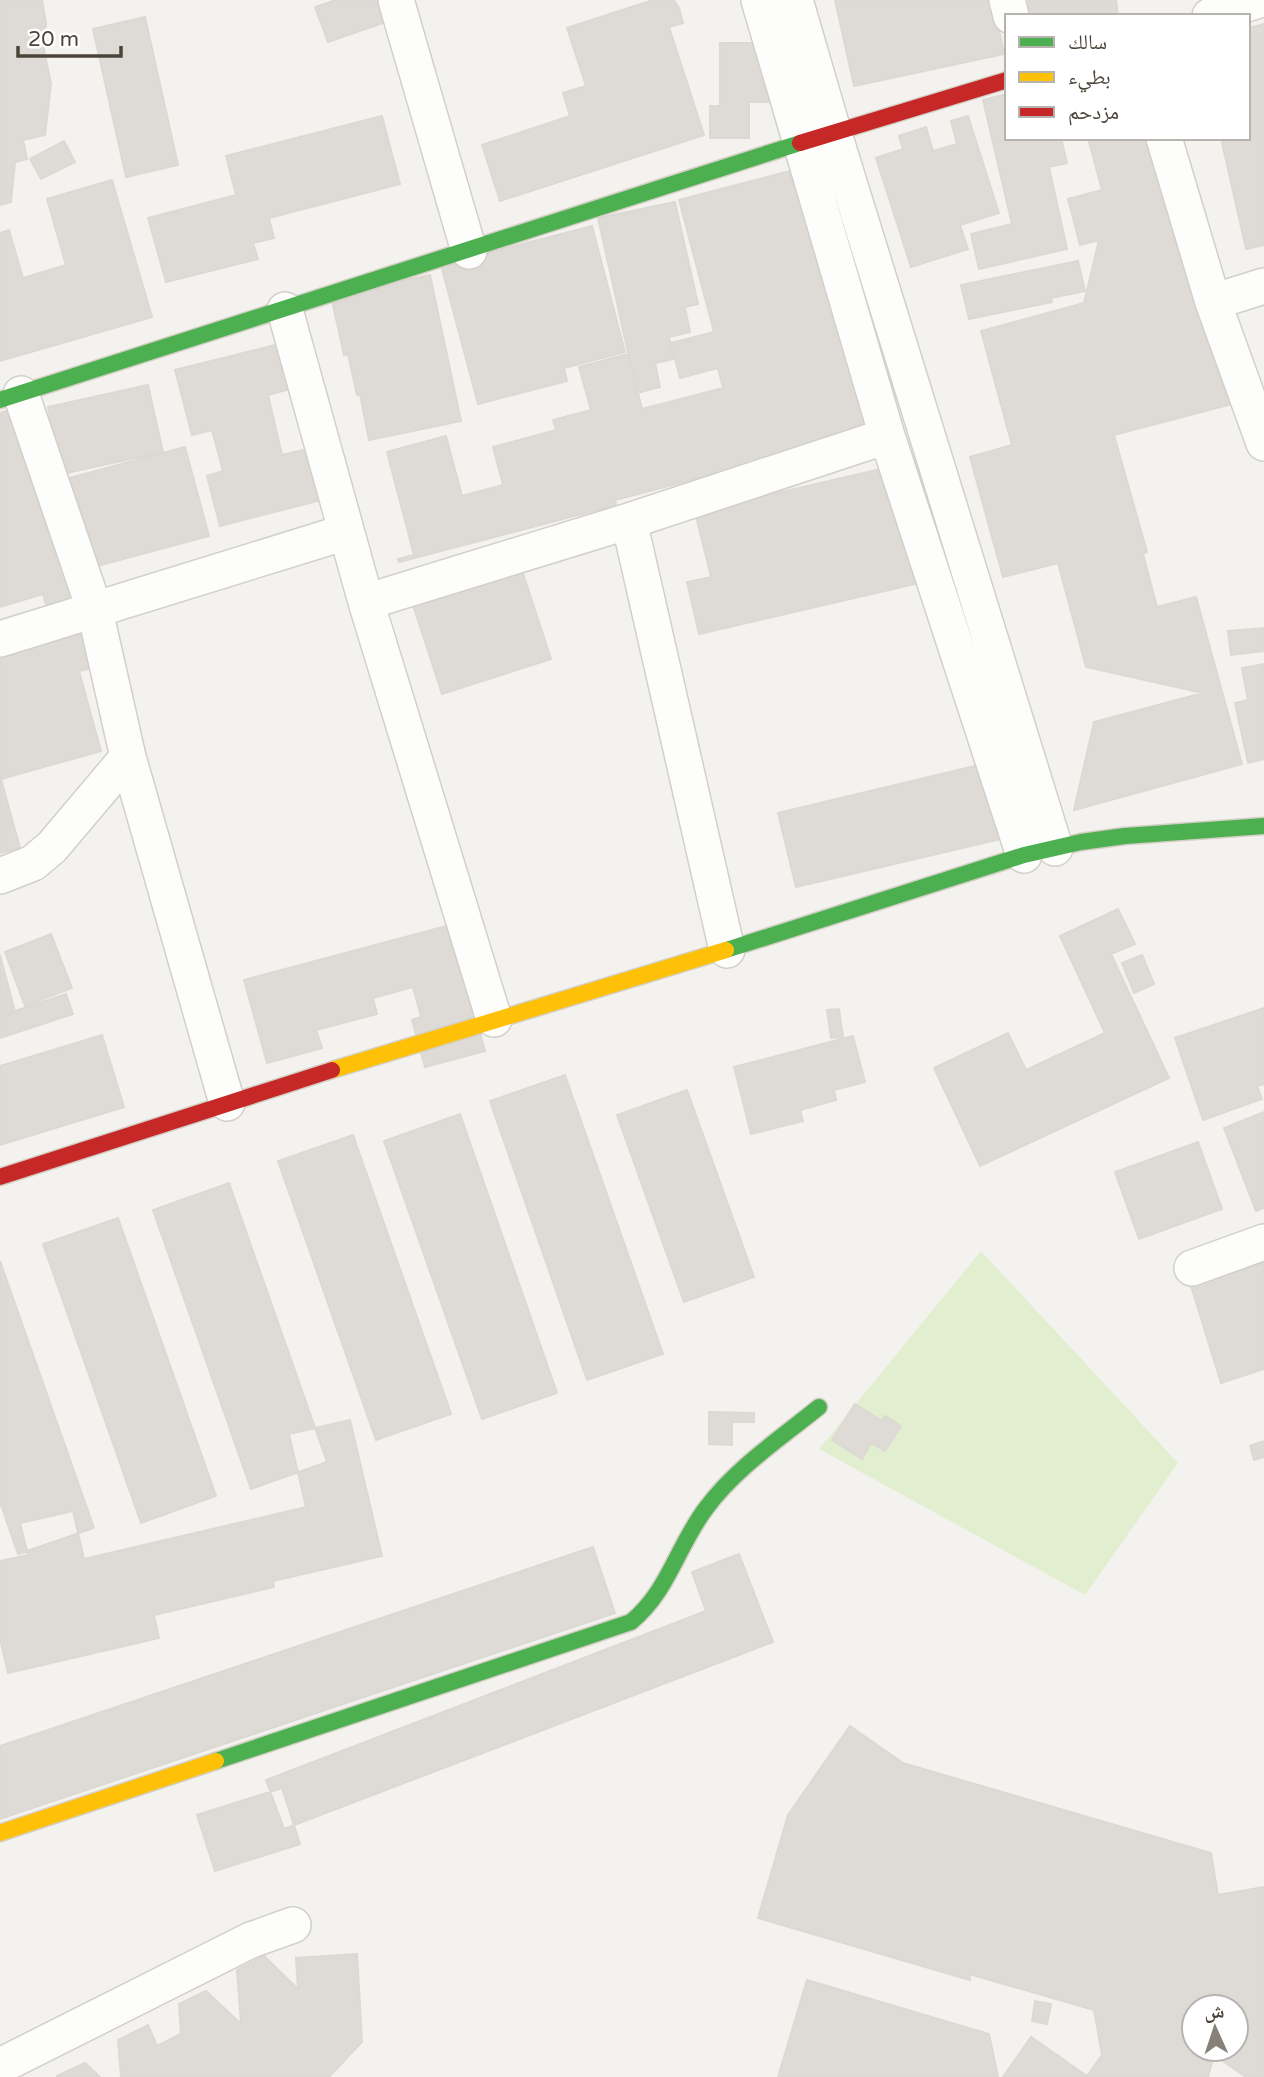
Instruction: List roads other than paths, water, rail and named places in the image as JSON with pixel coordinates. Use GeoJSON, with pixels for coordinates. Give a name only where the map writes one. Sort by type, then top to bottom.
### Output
{"type":"FeatureCollection","features":[{"type":"Feature","properties":{"kind":"street"},"geometry":{"type":"LineString","coordinates":[[396,0],[469,251]]}},
{"type":"Feature","properties":{"kind":"street"},"geometry":{"type":"LineString","coordinates":[[759,0],[887,436],[1040,851]]}},
{"type":"Feature","properties":{"kind":"street"},"geometry":{"type":"LineString","coordinates":[[795,0],[1040,851]]}},
{"type":"Feature","properties":{"kind":"street"},"geometry":{"type":"LineString","coordinates":[[1216,14],[1259,0]]}},
{"type":"Feature","properties":{"kind":"street"},"geometry":{"type":"LineString","coordinates":[[227,1103],[128,757],[95,611],[10,397],[800,143],[1005,81]]}},
{"type":"Feature","properties":{"kind":"street"},"geometry":{"type":"LineString","coordinates":[[1165,140],[1213,302],[1264,443]]}},
{"type":"Feature","properties":{"kind":"street"},"geometry":{"type":"LineString","coordinates":[[1213,302],[1264,286]]}},
{"type":"Feature","properties":{"kind":"street"},"geometry":{"type":"LineString","coordinates":[[285,310],[366,602],[494,1019]]}},
{"type":"Feature","properties":{"kind":"street"},"geometry":{"type":"LineString","coordinates":[[366,602],[629,521],[887,436]]}},
{"type":"Feature","properties":{"kind":"street"},"geometry":{"type":"LineString","coordinates":[[629,521],[727,950]]}},
{"type":"Feature","properties":{"kind":"street"},"geometry":{"type":"LineString","coordinates":[[0,639],[346,532]]}},
{"type":"Feature","properties":{"kind":"street"},"geometry":{"type":"LineString","coordinates":[[0,876],[33,863],[52,847],[128,757]]}},
{"type":"Feature","properties":{"kind":"street"},"geometry":{"type":"LineString","coordinates":[[0,1177],[494,1019],[727,950],[1040,851],[1125,836],[1264,826]]}},
{"type":"Feature","properties":{"kind":"street"},"geometry":{"type":"LineString","coordinates":[[1192,1268],[1264,1242]]}},
{"type":"Feature","properties":{"kind":"street"},"geometry":{"type":"LineString","coordinates":[[0,1833],[631,1622],[645,1613],[656,1600],[696,1522],[708,1505],[732,1481],[819,1407]]}},
{"type":"Feature","properties":{"kind":"street"},"geometry":{"type":"LineString","coordinates":[[0,2066],[251,1940],[293,1925]]}}]}
